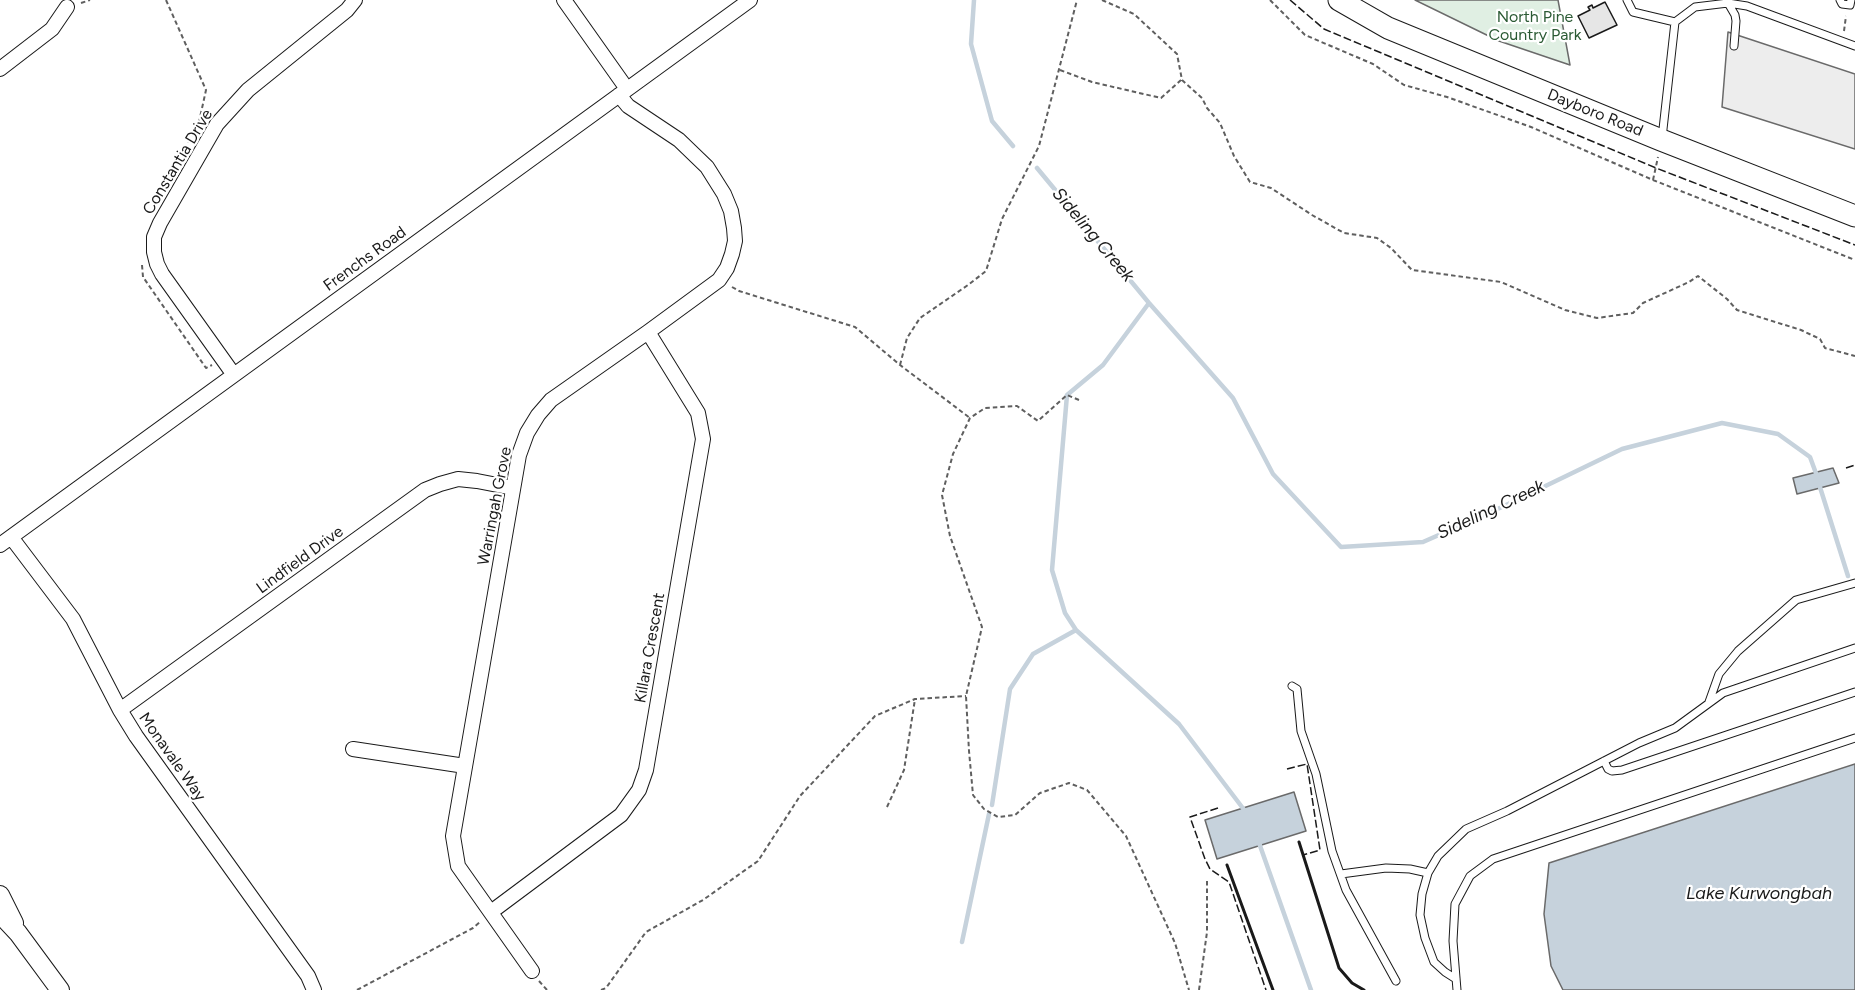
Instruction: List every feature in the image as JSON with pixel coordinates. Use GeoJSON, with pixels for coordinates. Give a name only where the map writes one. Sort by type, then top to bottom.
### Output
{"type":"FeatureCollection","features":[{"type":"Feature","properties":{"kind":"main road","name":"Dayboro Road"},"geometry":{"type":"LineString","coordinates":[[1339,0],[1388,28],[1661,140],[1855,216]]}},
{"type":"Feature","properties":{"kind":"main road"},"geometry":{"type":"LineString","coordinates":[[0,895],[18,933]]}},
{"type":"Feature","properties":{"kind":"main road"},"geometry":{"type":"LineString","coordinates":[[0,914],[18,933],[60,990]]}},
{"type":"Feature","properties":{"kind":"street","name":"Constantia Drive"},"geometry":{"type":"LineString","coordinates":[[234,375],[162,274],[154,252],[154,237],[217,124],[248,90],[347,10],[355,0]]}},
{"type":"Feature","properties":{"kind":"street","name":"Warringah Grove"},"geometry":{"type":"LineString","coordinates":[[532,971],[459,866],[453,836],[519,455],[527,433],[551,400],[719,280],[727,268],[735,241],[731,211],[724,194],[707,167],[679,140],[637,114],[624,102],[623,92],[564,0]]}},
{"type":"Feature","properties":{"kind":"street","name":"Frenchs Road"},"geometry":{"type":"LineString","coordinates":[[5,541],[750,0]]}},
{"type":"Feature","properties":{"kind":"street"},"geometry":{"type":"LineString","coordinates":[[0,69],[52,29],[67,7]]}},
{"type":"Feature","properties":{"kind":"street","name":"Killara Crescent"},"geometry":{"type":"LineString","coordinates":[[490,912],[621,815],[639,790],[646,770],[703,439],[698,413],[648,332]]}},
{"type":"Feature","properties":{"kind":"street","name":"Lindfield Drive"},"geometry":{"type":"LineString","coordinates":[[120,710],[425,490],[458,479],[477,480],[513,488]]}},
{"type":"Feature","properties":{"kind":"street","name":"Monavale Way"},"geometry":{"type":"LineString","coordinates":[[5,541],[73,619],[135,736],[308,976],[314,990]]}},
{"type":"Feature","properties":{"kind":"street"},"geometry":{"type":"LineString","coordinates":[[353,749],[465,766]]}},
{"type":"Feature","properties":{"kind":"lane"},"geometry":{"type":"LineString","coordinates":[[1628,0],[1633,12],[1675,21]]}},
{"type":"Feature","properties":{"kind":"lane"},"geometry":{"type":"LineString","coordinates":[[1840,0],[1842,4],[1850,2]]}},
{"type":"Feature","properties":{"kind":"lane"},"geometry":{"type":"LineString","coordinates":[[1661,140],[1675,21],[1695,3],[1728,3],[1747,6],[1855,46]]}},
{"type":"Feature","properties":{"kind":"lane"},"geometry":{"type":"LineString","coordinates":[[1728,3],[1736,21],[1734,46]]}},
{"type":"Feature","properties":{"kind":"lane"},"geometry":{"type":"LineString","coordinates":[[1708,702],[1719,674],[1738,651],[1796,600],[1855,583]]}},
{"type":"Feature","properties":{"kind":"lane"},"geometry":{"type":"LineString","coordinates":[[1456,979],[1434,962],[1420,915],[1422,894],[1428,873],[1438,856],[1466,829],[1507,811],[1638,743],[1675,728],[1723,693],[1855,648]]}},
{"type":"Feature","properties":{"kind":"lane"},"geometry":{"type":"LineString","coordinates":[[1292,686],[1297,689],[1302,731],[1316,774],[1332,851],[1346,890],[1396,981]]}},
{"type":"Feature","properties":{"kind":"lane"},"geometry":{"type":"LineString","coordinates":[[1604,761],[1608,769],[1622,770],[1855,692]]}},
{"type":"Feature","properties":{"kind":"lane"},"geometry":{"type":"LineString","coordinates":[[1457,990],[1453,941],[1455,904],[1470,876],[1493,859],[1855,738]]}},
{"type":"Feature","properties":{"kind":"lane"},"geometry":{"type":"LineString","coordinates":[[1341,874],[1386,868],[1410,869],[1428,873]]}},
{"type":"Feature","properties":{"kind":"path"},"geometry":{"type":"LineString","coordinates":[[900,365],[907,338],[920,318],[986,271],[1002,219],[1039,146],[1077,0]]}},
{"type":"Feature","properties":{"kind":"path"},"geometry":{"type":"LineString","coordinates":[[1102,0],[1134,14],[1177,54],[1182,80],[1202,98],[1220,123],[1234,156],[1250,182],[1271,188],[1344,233],[1377,238],[1391,248],[1412,270],[1501,282],[1565,310],[1597,318],[1633,313],[1643,303],[1698,276],[1737,310],[1801,330],[1820,339],[1825,348],[1855,356]]}},
{"type":"Feature","properties":{"kind":"path"},"geometry":{"type":"LineString","coordinates":[[1270,0],[1305,35],[1373,64],[1404,84],[1447,96],[1531,127],[1653,180],[1855,260]]}},
{"type":"Feature","properties":{"kind":"path"},"geometry":{"type":"LineString","coordinates":[[1843,42],[1850,2]]}},
{"type":"Feature","properties":{"kind":"path"},"geometry":{"type":"LineString","coordinates":[[1060,70],[1092,81],[1161,98],[1182,80]]}},
{"type":"Feature","properties":{"kind":"path"},"geometry":{"type":"LineString","coordinates":[[1653,180],[1661,140]]}},
{"type":"Feature","properties":{"kind":"path"},"geometry":{"type":"LineString","coordinates":[[719,280],[739,291],[855,327],[900,365],[970,418]]}},
{"type":"Feature","properties":{"kind":"path"},"geometry":{"type":"LineString","coordinates":[[1079,400],[1067,395],[1038,421],[1017,406],[986,408],[970,418],[953,454],[942,495],[950,536],[982,627],[966,696],[974,795],[984,809],[998,817],[1015,815],[1040,794],[1069,783],[1087,790],[1126,837],[1175,943],[1189,990]]}},
{"type":"Feature","properties":{"kind":"path"},"geometry":{"type":"LineString","coordinates":[[601,990],[606,988],[646,932],[703,900],[758,861],[800,796],[875,716],[915,699],[966,696]]}},
{"type":"Feature","properties":{"kind":"path"},"geometry":{"type":"LineString","coordinates":[[886,807],[904,770],[915,699]]}},
{"type":"Feature","properties":{"kind":"path"},"geometry":{"type":"LineString","coordinates":[[1199,990],[1207,932],[1207,878]]}},
{"type":"Feature","properties":{"kind":"path"},"geometry":{"type":"LineString","coordinates":[[357,990],[473,928],[490,912]]}},
{"type":"Feature","properties":{"kind":"green space","name":"North Pine Country Park"},"geometry":{"type":"Polygon","coordinates":[[[1415,0],[1558,0],[1570,65],[1499,41],[1415,0]]]}},
{"type":"Feature","properties":{"kind":"shaded area"},"geometry":{"type":"Polygon","coordinates":[[[1728,32],[1855,74],[1855,149],[1722,107],[1728,32]]]}},
{"type":"Feature","properties":{"kind":"water"},"geometry":{"type":"Polygon","coordinates":[[[1833,468],[1839,483],[1797,494],[1793,478],[1833,468]]]}},
{"type":"Feature","properties":{"kind":"water","name":"Lake Kurwongbah"},"geometry":{"type":"Polygon","coordinates":[[[1855,764],[1855,990],[1563,990],[1551,966],[1544,914],[1549,863],[1855,764]]]}},
{"type":"Feature","properties":{"kind":"water"},"geometry":{"type":"Polygon","coordinates":[[[1294,792],[1306,831],[1217,859],[1205,820],[1294,792]]]}},
{"type":"Feature","properties":{"kind":"building"},"geometry":{"type":"Polygon","coordinates":[[[1605,2],[1617,25],[1589,38],[1578,16],[1590,10],[1588,7],[1592,5],[1593,8],[1605,2]]]}},
{"type":"Feature","properties":{"kind":"waterway","name":"Sideling Creek"},"geometry":{"type":"LineString","coordinates":[[974,0],[971,44],[992,121],[1013,146]]}},
{"type":"Feature","properties":{"kind":"waterway","name":"Sideling Creek"},"geometry":{"type":"LineString","coordinates":[[1037,168],[1149,303],[1233,398],[1273,474],[1341,547],[1423,542],[1622,449],[1722,423],[1778,434],[1810,457],[1817,476]]}},
{"type":"Feature","properties":{"kind":"waterway","name":"Sideling Creek"},"geometry":{"type":"LineString","coordinates":[[1149,303],[1103,365],[1067,395],[1052,570],[1065,613],[1076,630],[1179,724],[1245,811]]}},
{"type":"Feature","properties":{"kind":"waterway","name":"Sideling Creek"},"geometry":{"type":"LineString","coordinates":[[1819,484],[1848,576]]}},
{"type":"Feature","properties":{"kind":"waterway"},"geometry":{"type":"LineString","coordinates":[[992,805],[1010,689],[1033,654],[1076,630]]}},
{"type":"Feature","properties":{"kind":"waterway"},"geometry":{"type":"LineString","coordinates":[[962,942],[989,814]]}},
{"type":"Feature","properties":{"kind":"waterway","name":"Sideling Creek"},"geometry":{"type":"LineString","coordinates":[[1258,840],[1311,990]]}},
{"type":"Feature","properties":{"kind":"fence"},"geometry":{"type":"LineString","coordinates":[[1290,0],[1324,29],[1656,168],[1855,245]]}},
{"type":"Feature","properties":{"kind":"fence"},"geometry":{"type":"LineString","coordinates":[[1846,468],[1855,465]]}},
{"type":"Feature","properties":{"kind":"fence"},"geometry":{"type":"LineString","coordinates":[[1287,769],[1307,764],[1320,850],[1303,855]]}},
{"type":"Feature","properties":{"kind":"fence"},"geometry":{"type":"LineString","coordinates":[[1218,808],[1190,817],[1210,869],[1229,882],[1266,990]]}},
{"type":"Feature","properties":{"kind":"wall"},"geometry":{"type":"LineString","coordinates":[[1299,842],[1339,968],[1352,983],[1364,990]]}},
{"type":"Feature","properties":{"kind":"wall"},"geometry":{"type":"LineString","coordinates":[[1227,865],[1273,990]]}}]}
